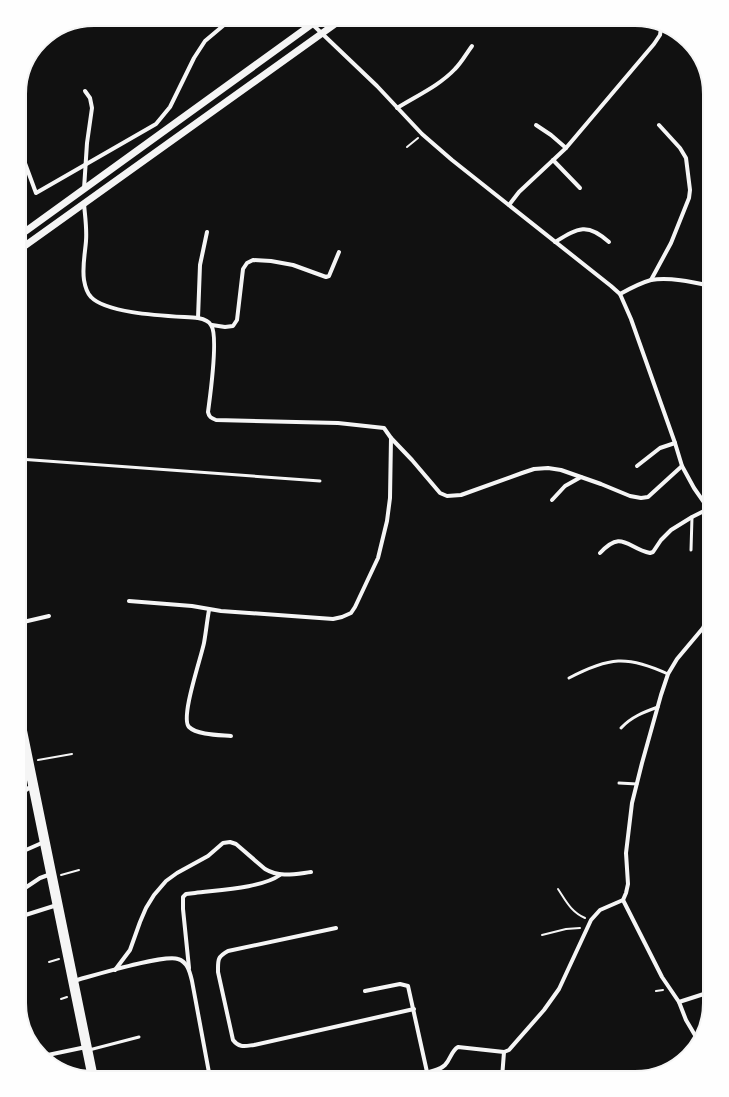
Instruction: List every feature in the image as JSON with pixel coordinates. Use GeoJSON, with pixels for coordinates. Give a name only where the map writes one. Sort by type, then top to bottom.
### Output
{"type":"FeatureCollection","features":[{"type":"Feature","properties":{"kind":"highway"},"geometry":{"type":"LineString","coordinates":[[26,752],[92,1071]]}},
{"type":"Feature","properties":{"kind":"street"},"geometry":{"type":"LineString","coordinates":[[26,166],[36,193],[156,124],[170,107],[194,58],[205,41],[223,26]]}},
{"type":"Feature","properties":{"kind":"street"},"geometry":{"type":"LineString","coordinates":[[26,231],[309,26]]}},
{"type":"Feature","properties":{"kind":"street"},"geometry":{"type":"LineString","coordinates":[[314,26],[377,86],[422,134],[620,294],[631,319],[682,466],[703,501]]}},
{"type":"Feature","properties":{"kind":"street"},"geometry":{"type":"LineString","coordinates":[[26,245],[332,26]]}},
{"type":"Feature","properties":{"kind":"street"},"geometry":{"type":"LineString","coordinates":[[509,205],[519,192],[566,148],[654,44],[660,35],[661,31]]}},
{"type":"Feature","properties":{"kind":"street"},"geometry":{"type":"LineString","coordinates":[[397,108],[442,81],[462,61],[472,46]]}},
{"type":"Feature","properties":{"kind":"street"},"geometry":{"type":"LineString","coordinates":[[84,190],[92,108],[90,98],[85,91]]}},
{"type":"Feature","properties":{"kind":"street"},"geometry":{"type":"LineString","coordinates":[[536,125],[566,148]]}},
{"type":"Feature","properties":{"kind":"street"},"geometry":{"type":"LineString","coordinates":[[650,280],[671,243],[689,198],[690,190],[686,158],[680,148],[659,125]]}},
{"type":"Feature","properties":{"kind":"street"},"geometry":{"type":"LineString","coordinates":[[553,160],[580,188]]}},
{"type":"Feature","properties":{"kind":"street"},"geometry":{"type":"LineString","coordinates":[[84,204],[86,240],[83,266],[84,281],[87,290],[92,298],[102,304],[134,313],[198,318],[205,320],[212,325],[225,327],[233,326],[237,320],[243,269],[247,263],[252,260],[271,261],[293,265],[326,277],[329,276],[339,252]]}},
{"type":"Feature","properties":{"kind":"street"},"geometry":{"type":"LineString","coordinates":[[555,242],[570,233],[582,229],[592,229],[609,242]]}},
{"type":"Feature","properties":{"kind":"street"},"geometry":{"type":"LineString","coordinates":[[198,318],[200,265],[207,232]]}},
{"type":"Feature","properties":{"kind":"street"},"geometry":{"type":"LineString","coordinates":[[620,294],[650,280],[667,279],[703,284]]}},
{"type":"Feature","properties":{"kind":"street"},"geometry":{"type":"LineString","coordinates":[[212,325],[214,333],[214,360],[208,412],[212,418],[216,420],[338,423],[384,428],[391,438],[440,493],[447,496],[462,495],[534,469],[548,468],[561,470],[630,496],[641,498],[648,497],[682,466]]}},
{"type":"Feature","properties":{"kind":"street"},"geometry":{"type":"LineString","coordinates":[[129,601],[192,606],[209,610],[304,618],[342,618],[350,613],[355,607],[378,558],[387,521],[390,498],[391,438]]}},
{"type":"Feature","properties":{"kind":"street"},"geometry":{"type":"LineString","coordinates":[[637,466],[660,448],[675,443]]}},
{"type":"Feature","properties":{"kind":"street"},"geometry":{"type":"LineString","coordinates":[[552,500],[565,486],[581,477]]}},
{"type":"Feature","properties":{"kind":"street"},"geometry":{"type":"LineString","coordinates":[[600,553],[606,546],[613,542],[621,541],[650,553],[653,552],[661,540],[671,530],[692,517],[703,512]]}},
{"type":"Feature","properties":{"kind":"street"},"geometry":{"type":"LineString","coordinates":[[209,610],[204,642],[192,687],[186,719],[188,726],[200,733],[231,736]]}},
{"type":"Feature","properties":{"kind":"street"},"geometry":{"type":"LineString","coordinates":[[26,621],[49,616]]}},
{"type":"Feature","properties":{"kind":"street"},"geometry":{"type":"LineString","coordinates":[[432,1071],[438,1070],[444,1066],[454,1050],[458,1047],[504,1052],[508,1050],[525,1033],[559,989],[591,920],[600,910],[623,900],[628,884],[626,854],[632,803],[658,707],[668,674],[677,659],[703,628]]}},
{"type":"Feature","properties":{"kind":"street"},"geometry":{"type":"LineString","coordinates":[[26,790],[33,785]]}},
{"type":"Feature","properties":{"kind":"street"},"geometry":{"type":"LineString","coordinates":[[26,850],[45,842]]}},
{"type":"Feature","properties":{"kind":"street"},"geometry":{"type":"LineString","coordinates":[[115,970],[130,950],[140,922],[154,895],[166,881],[177,873],[208,856],[223,843],[230,842],[236,844],[265,869],[280,875]]}},
{"type":"Feature","properties":{"kind":"street"},"geometry":{"type":"LineString","coordinates":[[209,1071],[189,970],[183,897],[186,894],[195,892],[258,883],[280,875],[311,872]]}},
{"type":"Feature","properties":{"kind":"street"},"geometry":{"type":"LineString","coordinates":[[26,887],[40,878],[52,876]]}},
{"type":"Feature","properties":{"kind":"street"},"geometry":{"type":"LineString","coordinates":[[623,900],[662,977],[679,1002],[686,1020],[695,1035]]}},
{"type":"Feature","properties":{"kind":"street"},"geometry":{"type":"LineString","coordinates":[[26,915],[58,904]]}},
{"type":"Feature","properties":{"kind":"street"},"geometry":{"type":"LineString","coordinates":[[336,928],[228,951],[221,955],[218,961],[218,972],[233,1040],[236,1044],[242,1047],[254,1045],[414,1009]]}},
{"type":"Feature","properties":{"kind":"street"},"geometry":{"type":"LineString","coordinates":[[73,981],[162,959],[178,959],[185,963],[189,970]]}},
{"type":"Feature","properties":{"kind":"street"},"geometry":{"type":"LineString","coordinates":[[365,991],[405,985],[408,986],[427,1071]]}},
{"type":"Feature","properties":{"kind":"street"},"geometry":{"type":"LineString","coordinates":[[679,1002],[703,994]]}},
{"type":"Feature","properties":{"kind":"street"},"geometry":{"type":"LineString","coordinates":[[50,1055],[87,1048]]}},
{"type":"Feature","properties":{"kind":"street"},"geometry":{"type":"LineString","coordinates":[[503,1071],[504,1052]]}},
{"type":"Feature","properties":{"kind":"lane"},"geometry":{"type":"LineString","coordinates":[[26,459],[320,480]]}},
{"type":"Feature","properties":{"kind":"lane"},"geometry":{"type":"LineString","coordinates":[[692,517],[692,550]]}},
{"type":"Feature","properties":{"kind":"lane"},"geometry":{"type":"LineString","coordinates":[[569,678],[598,664],[610,661],[635,662],[650,665],[668,674]]}},
{"type":"Feature","properties":{"kind":"lane"},"geometry":{"type":"LineString","coordinates":[[621,728],[626,722],[637,715],[658,707]]}},
{"type":"Feature","properties":{"kind":"lane"},"geometry":{"type":"LineString","coordinates":[[619,783],[637,784]]}},
{"type":"Feature","properties":{"kind":"lane"},"geometry":{"type":"LineString","coordinates":[[87,1048],[139,1037]]}},
{"type":"Feature","properties":{"kind":"path"},"geometry":{"type":"LineString","coordinates":[[407,147],[422,134]]}},
{"type":"Feature","properties":{"kind":"path"},"geometry":{"type":"LineString","coordinates":[[28,762],[72,754]]}},
{"type":"Feature","properties":{"kind":"path"},"geometry":{"type":"LineString","coordinates":[[52,876],[79,870]]}},
{"type":"Feature","properties":{"kind":"path"},"geometry":{"type":"LineString","coordinates":[[558,889],[570,908],[577,915],[591,920]]}},
{"type":"Feature","properties":{"kind":"path"},"geometry":{"type":"LineString","coordinates":[[542,935],[566,929],[587,928]]}}]}
